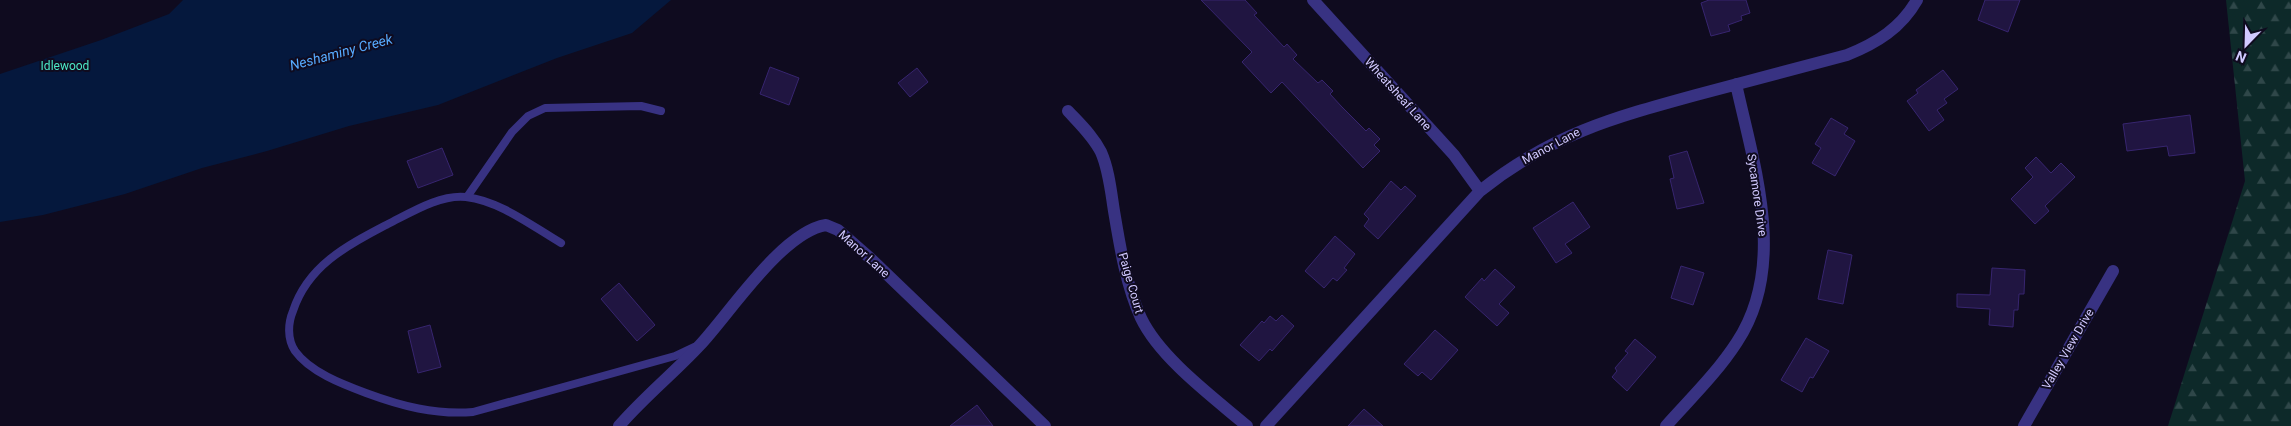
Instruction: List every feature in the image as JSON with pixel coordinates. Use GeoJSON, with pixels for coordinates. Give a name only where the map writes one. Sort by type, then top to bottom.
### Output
{"type":"FeatureCollection","features":[{"type":"Feature","properties":{"kind":"street","name":"Wheatsheaf Lane"},"geometry":{"type":"LineString","coordinates":[[1313,0],[1454,155],[1480,192]]}},
{"type":"Feature","properties":{"kind":"street","name":"Manor Lane"},"geometry":{"type":"LineString","coordinates":[[1266,426],[1480,192],[1518,163],[1564,137],[1594,125],[1736,84],[1847,55],[1882,38],[1897,26],[1917,0]]}},
{"type":"Feature","properties":{"kind":"street","name":"Sycamore Drive"},"geometry":{"type":"LineString","coordinates":[[1666,426],[1718,368],[1738,341],[1759,288],[1763,264],[1764,228],[1758,185],[1736,84]]}},
{"type":"Feature","properties":{"kind":"street","name":"Paige Court"},"geometry":{"type":"LineString","coordinates":[[1068,111],[1091,136],[1102,154],[1110,182],[1119,238],[1131,290],[1146,327],[1173,361],[1246,426]]}},
{"type":"Feature","properties":{"kind":"street","name":"Manor Lane"},"geometry":{"type":"LineString","coordinates":[[619,426],[641,401],[701,344],[745,289],[779,254],[807,232],[826,225],[838,230],[870,258],[1045,426]]}},
{"type":"Feature","properties":{"kind":"street","name":"Valley View Drive"},"geometry":{"type":"LineString","coordinates":[[2024,426],[2113,272]]}},
{"type":"Feature","properties":{"kind":"lane"},"geometry":{"type":"LineString","coordinates":[[467,197],[512,132],[528,116],[545,108],[641,106],[661,112]]}},
{"type":"Feature","properties":{"kind":"lane"},"geometry":{"type":"LineString","coordinates":[[561,244],[507,212],[467,197],[442,200],[400,218],[347,246],[318,268],[296,300],[290,320],[290,338],[294,350],[320,372],[355,389],[392,403],[428,411],[454,413],[473,412],[675,356],[701,344]]}},
{"type":"Feature","properties":{"kind":"green space"},"geometry":{"type":"Polygon","coordinates":[[[2226,0],[2291,0],[2291,426],[2168,426],[2245,181],[2226,0]]]}},
{"type":"Feature","properties":{"kind":"water","name":"Neshaminy Creek"},"geometry":{"type":"Polygon","coordinates":[[[183,0],[671,0],[632,33],[557,58],[438,105],[349,126],[267,151],[202,168],[125,194],[43,215],[0,222],[0,74],[101,40],[169,14],[183,0]]]}},
{"type":"Feature","properties":{"kind":"building"},"geometry":{"type":"Polygon","coordinates":[[[1201,0],[1245,0],[1257,13],[1254,15],[1284,47],[1287,44],[1297,55],[1293,59],[1318,83],[1322,80],[1333,91],[1330,94],[1342,107],[1366,131],[1369,128],[1380,139],[1374,145],[1380,151],[1363,168],[1282,82],[1271,93],[1242,62],[1252,52],[1201,0]]]}},
{"type":"Feature","properties":{"kind":"building"},"geometry":{"type":"Polygon","coordinates":[[[1709,0],[1746,0],[1750,13],[1741,16],[1742,20],[1728,25],[1730,31],[1711,36],[1701,3],[1709,0]]]}},
{"type":"Feature","properties":{"kind":"building"},"geometry":{"type":"Polygon","coordinates":[[[1985,0],[2020,0],[2008,32],[1978,20],[1985,0]]]}},
{"type":"Feature","properties":{"kind":"building"},"geometry":{"type":"Polygon","coordinates":[[[770,67],[799,78],[789,105],[760,94],[770,67]]]}},
{"type":"Feature","properties":{"kind":"building"},"geometry":{"type":"Polygon","coordinates":[[[917,68],[928,82],[910,97],[898,83],[917,68]]]}},
{"type":"Feature","properties":{"kind":"building"},"geometry":{"type":"Polygon","coordinates":[[[1943,70],[1958,89],[1944,99],[1947,103],[1937,110],[1944,120],[1929,131],[1907,101],[1918,93],[1916,90],[1943,70]]]}},
{"type":"Feature","properties":{"kind":"building"},"geometry":{"type":"Polygon","coordinates":[[[2190,115],[2195,153],[2169,156],[2167,146],[2127,151],[2123,124],[2190,115]]]}},
{"type":"Feature","properties":{"kind":"building"},"geometry":{"type":"Polygon","coordinates":[[[1831,118],[1848,128],[1844,134],[1855,141],[1835,176],[1812,163],[1821,148],[1815,144],[1831,118]]]}},
{"type":"Feature","properties":{"kind":"building"},"geometry":{"type":"Polygon","coordinates":[[[442,148],[453,175],[418,188],[407,161],[442,148]]]}},
{"type":"Feature","properties":{"kind":"building"},"geometry":{"type":"Polygon","coordinates":[[[1687,151],[1704,203],[1677,209],[1670,179],[1674,178],[1669,156],[1687,151]]]}},
{"type":"Feature","properties":{"kind":"building"},"geometry":{"type":"Polygon","coordinates":[[[2036,157],[2051,173],[2061,163],[2075,177],[2045,206],[2049,211],[2035,224],[2011,199],[2033,177],[2025,168],[2036,157]]]}},
{"type":"Feature","properties":{"kind":"building"},"geometry":{"type":"Polygon","coordinates":[[[1391,181],[1401,190],[1405,186],[1416,196],[1378,239],[1364,226],[1369,219],[1364,214],[1391,181]]]}},
{"type":"Feature","properties":{"kind":"building"},"geometry":{"type":"Polygon","coordinates":[[[1573,202],[1590,227],[1565,244],[1572,253],[1556,263],[1533,228],[1573,202]]]}},
{"type":"Feature","properties":{"kind":"building"},"geometry":{"type":"Polygon","coordinates":[[[1335,236],[1355,254],[1344,268],[1347,270],[1337,281],[1333,278],[1324,288],[1305,271],[1335,236]]]}},
{"type":"Feature","properties":{"kind":"building"},"geometry":{"type":"Polygon","coordinates":[[[1828,250],[1852,255],[1843,304],[1818,299],[1828,250]]]}},
{"type":"Feature","properties":{"kind":"building"},"geometry":{"type":"Polygon","coordinates":[[[1681,266],[1704,273],[1693,305],[1671,298],[1681,266]]]}},
{"type":"Feature","properties":{"kind":"building"},"geometry":{"type":"Polygon","coordinates":[[[1992,268],[2025,270],[2024,294],[2019,294],[2018,310],[2014,310],[2013,327],[1989,325],[1990,309],[1957,307],[1957,294],[1990,295],[1992,268]]]}},
{"type":"Feature","properties":{"kind":"building"},"geometry":{"type":"Polygon","coordinates":[[[1495,269],[1515,287],[1499,304],[1509,313],[1497,326],[1465,297],[1482,278],[1484,281],[1495,269]]]}},
{"type":"Feature","properties":{"kind":"building"},"geometry":{"type":"Polygon","coordinates":[[[619,283],[655,325],[637,341],[601,299],[619,283]]]}},
{"type":"Feature","properties":{"kind":"building"},"geometry":{"type":"Polygon","coordinates":[[[1282,315],[1294,326],[1272,351],[1270,349],[1259,361],[1240,345],[1262,321],[1264,323],[1270,316],[1276,321],[1282,315]]]}},
{"type":"Feature","properties":{"kind":"building"},"geometry":{"type":"Polygon","coordinates":[[[430,325],[441,367],[418,373],[408,331],[430,325]]]}},
{"type":"Feature","properties":{"kind":"building"},"geometry":{"type":"Polygon","coordinates":[[[1435,330],[1458,350],[1431,380],[1422,372],[1418,376],[1404,364],[1435,330]]]}},
{"type":"Feature","properties":{"kind":"building"},"geometry":{"type":"Polygon","coordinates":[[[1806,338],[1829,351],[1813,378],[1810,377],[1802,392],[1781,380],[1806,338]]]}},
{"type":"Feature","properties":{"kind":"building"},"geometry":{"type":"Polygon","coordinates":[[[1635,339],[1656,357],[1627,391],[1612,377],[1617,371],[1615,368],[1628,353],[1625,351],[1635,339]]]}},
{"type":"Feature","properties":{"kind":"building"},"geometry":{"type":"Polygon","coordinates":[[[977,405],[993,426],[950,426],[977,405]]]}},
{"type":"Feature","properties":{"kind":"building"},"geometry":{"type":"Polygon","coordinates":[[[1364,409],[1383,426],[1348,426],[1364,409]]]}},
{"type":"Feature","properties":{"kind":"park label","name":"Idlewood"},"geometry":{"type":"Point","coordinates":[65,66]}}]}
